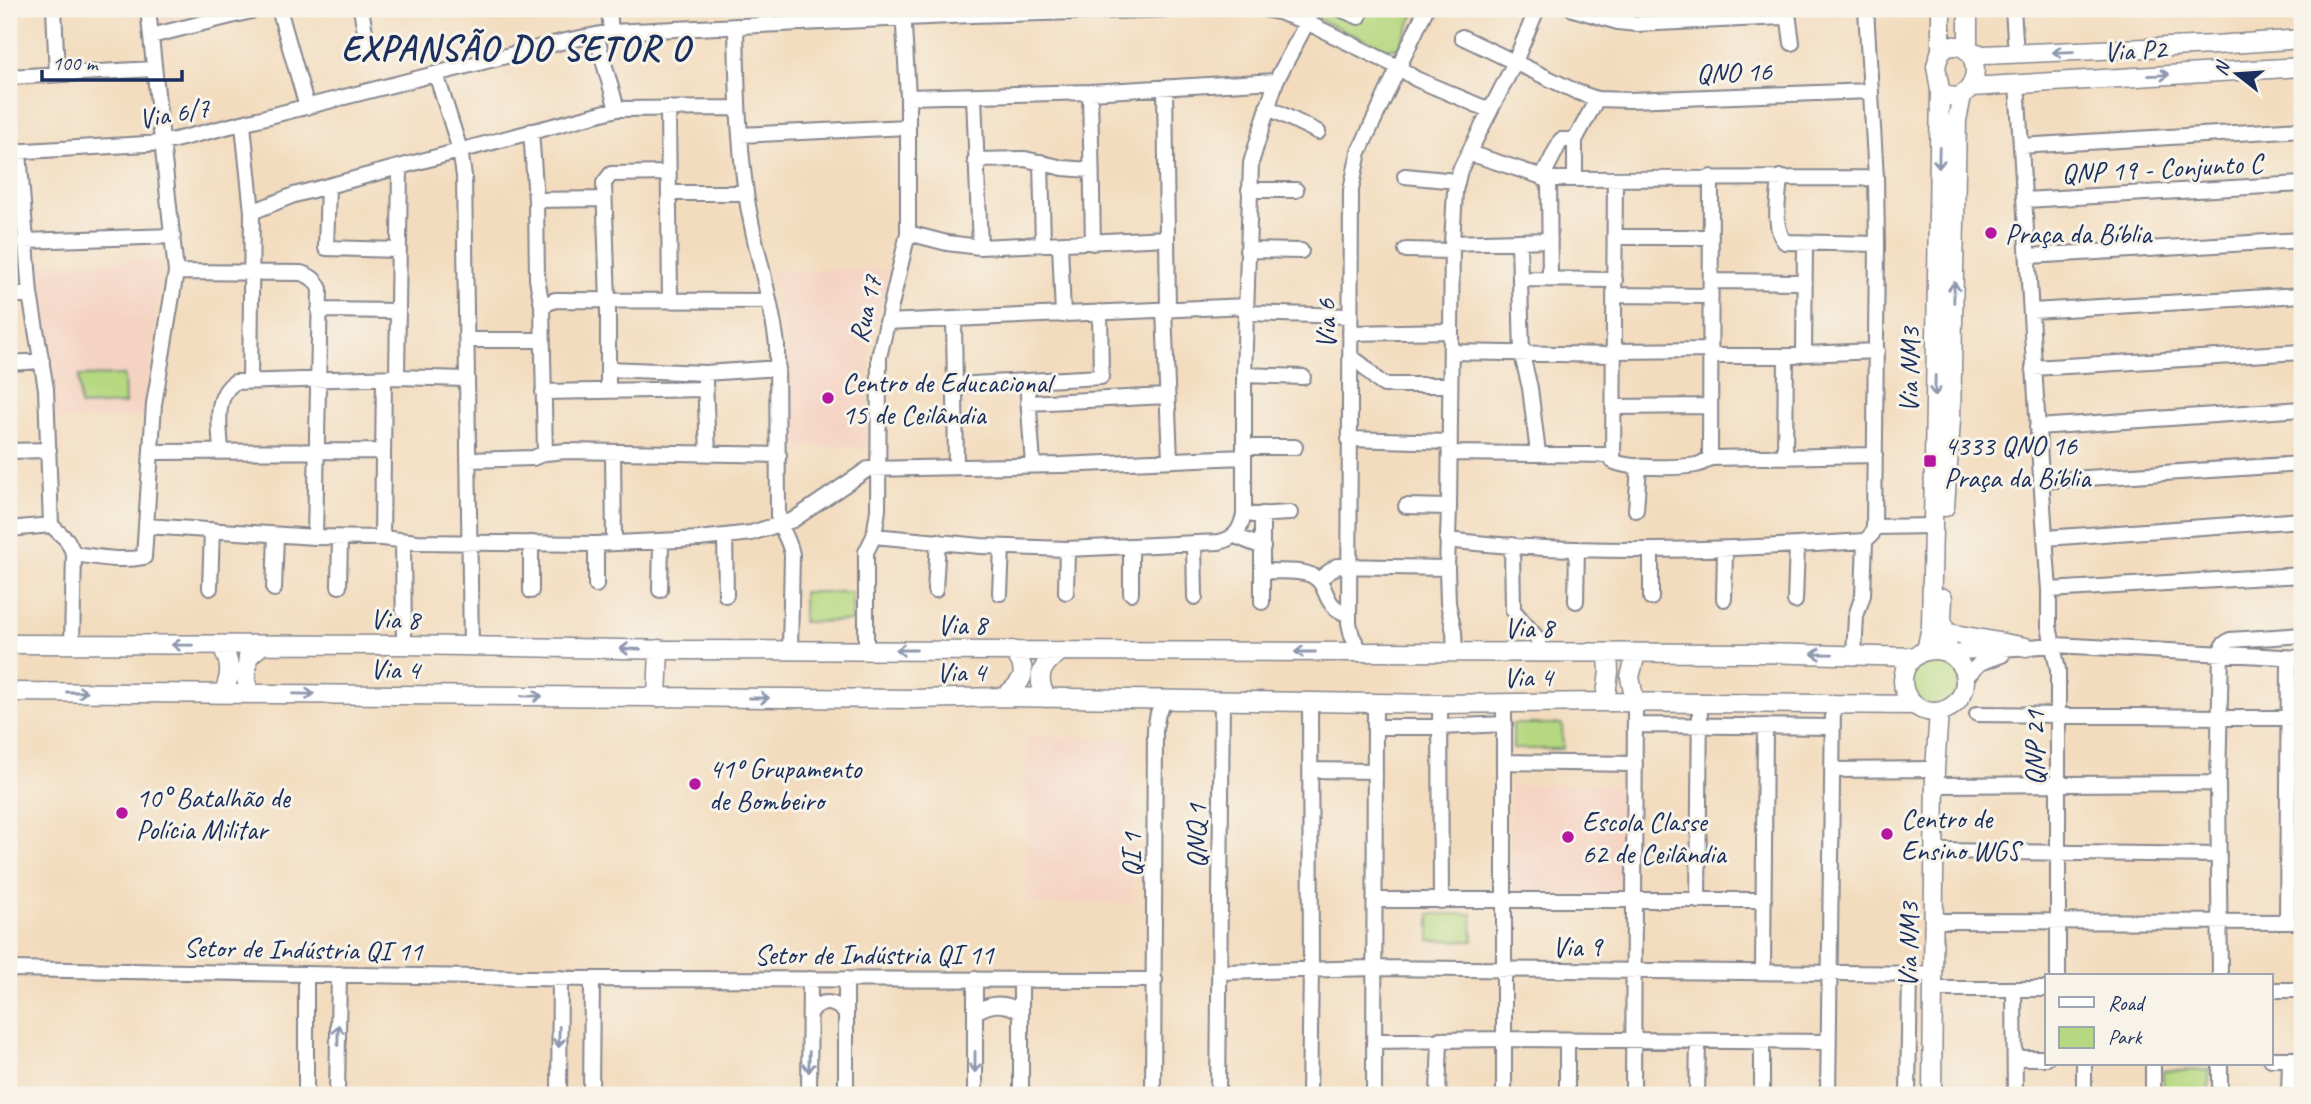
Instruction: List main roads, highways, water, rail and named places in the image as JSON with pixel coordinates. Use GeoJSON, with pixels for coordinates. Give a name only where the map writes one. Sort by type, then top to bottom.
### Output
{"type":"FeatureCollection","features":[{"type":"Feature","properties":{"kind":"main road"},"geometry":{"type":"LineString","coordinates":[[1941,9],[1941,50],[1936,66],[1940,90],[1954,97],[1966,92],[1975,68],[1968,50],[1968,9]]}},
{"type":"Feature","properties":{"kind":"main road","name":"Via P2"},"geometry":{"type":"LineString","coordinates":[[1968,50],[1983,55],[2016,54],[2302,39]]}},
{"type":"Feature","properties":{"kind":"main road"},"geometry":{"type":"LineString","coordinates":[[1941,50],[1954,45],[1968,50]]}},
{"type":"Feature","properties":{"kind":"main road"},"geometry":{"type":"LineString","coordinates":[[2223,45],[2225,72]]}},
{"type":"Feature","properties":{"kind":"main road","name":"Via P2"},"geometry":{"type":"LineString","coordinates":[[1966,92],[2017,83],[2302,67]]}},
{"type":"Feature","properties":{"kind":"main road","name":"Via NM3"},"geometry":{"type":"LineString","coordinates":[[1920,654],[1930,627],[1940,90]]}},
{"type":"Feature","properties":{"kind":"main road","name":"Via NM3"},"geometry":{"type":"LineString","coordinates":[[1949,653],[1942,618],[1944,537],[1951,420],[1957,120],[1966,92]]}},
{"type":"Feature","properties":{"kind":"main road"},"geometry":{"type":"LineString","coordinates":[[1944,632],[2026,647]]}},
{"type":"Feature","properties":{"kind":"main road","name":"Via 8"},"geometry":{"type":"LineString","coordinates":[[9,644],[1920,654]]}},
{"type":"Feature","properties":{"kind":"main road"},"geometry":{"type":"LineString","coordinates":[[221,645],[228,656],[230,669],[223,693]]}},
{"type":"Feature","properties":{"kind":"main road"},"geometry":{"type":"LineString","coordinates":[[250,693],[246,678],[248,657],[262,645]]}},
{"type":"Feature","properties":{"kind":"main road"},"geometry":{"type":"LineString","coordinates":[[657,698],[659,649]]}},
{"type":"Feature","properties":{"kind":"main road"},"geometry":{"type":"LineString","coordinates":[[1003,697],[1018,686],[1023,673],[1022,663],[1012,650]]}},
{"type":"Feature","properties":{"kind":"main road"},"geometry":{"type":"LineString","coordinates":[[1934,650],[1949,653],[1960,663],[1965,686],[1956,704],[1927,710],[1904,690],[1905,671],[1920,654],[1934,650]]}},
{"type":"Feature","properties":{"kind":"main road"},"geometry":{"type":"LineString","coordinates":[[1047,698],[1041,689],[1041,671],[1046,662],[1062,651]]}},
{"type":"Feature","properties":{"kind":"main road"},"geometry":{"type":"LineString","coordinates":[[1605,702],[1609,672],[1608,653]]}},
{"type":"Feature","properties":{"kind":"main road"},"geometry":{"type":"LineString","coordinates":[[1635,702],[1630,677],[1636,654]]}},
{"type":"Feature","properties":{"kind":"main road","name":"Via 4"},"geometry":{"type":"LineString","coordinates":[[9,692],[657,698],[1003,697],[1375,704],[1635,702],[1833,705],[1927,710]]}},
{"type":"Feature","properties":{"kind":"main road","name":"Via NM3"},"geometry":{"type":"LineString","coordinates":[[1927,710],[1936,769],[1932,1095]]}},
{"type":"Feature","properties":{"kind":"place","name":"Praça da Bíblia"},"geometry":{"type":"Point","coordinates":[1991,233]}},
{"type":"Feature","properties":{"kind":"place","name":"Centro de Educacional 15 de Ceilândia"},"geometry":{"type":"Point","coordinates":[828,398]}},
{"type":"Feature","properties":{"kind":"place","name":"4333 QNO 16 Praça da Bíblia"},"geometry":{"type":"Point","coordinates":[1930,461]}},
{"type":"Feature","properties":{"kind":"place","name":"41º Grupamento de Bombeiro"},"geometry":{"type":"Point","coordinates":[695,784]}},
{"type":"Feature","properties":{"kind":"place","name":"10° Batalhão de Polícia Militar"},"geometry":{"type":"Point","coordinates":[122,813]}},
{"type":"Feature","properties":{"kind":"place","name":"Centro de Ensino WGS"},"geometry":{"type":"Point","coordinates":[1887,834]}},
{"type":"Feature","properties":{"kind":"place","name":"Escola Classe 62 de Ceilândia"},"geometry":{"type":"Point","coordinates":[1568,837]}},
{"type":"Feature","properties":{"kind":"district","name":"EXPANSÃO DO SETOR O"},"geometry":{"type":"Point","coordinates":[516,48]}}]}
